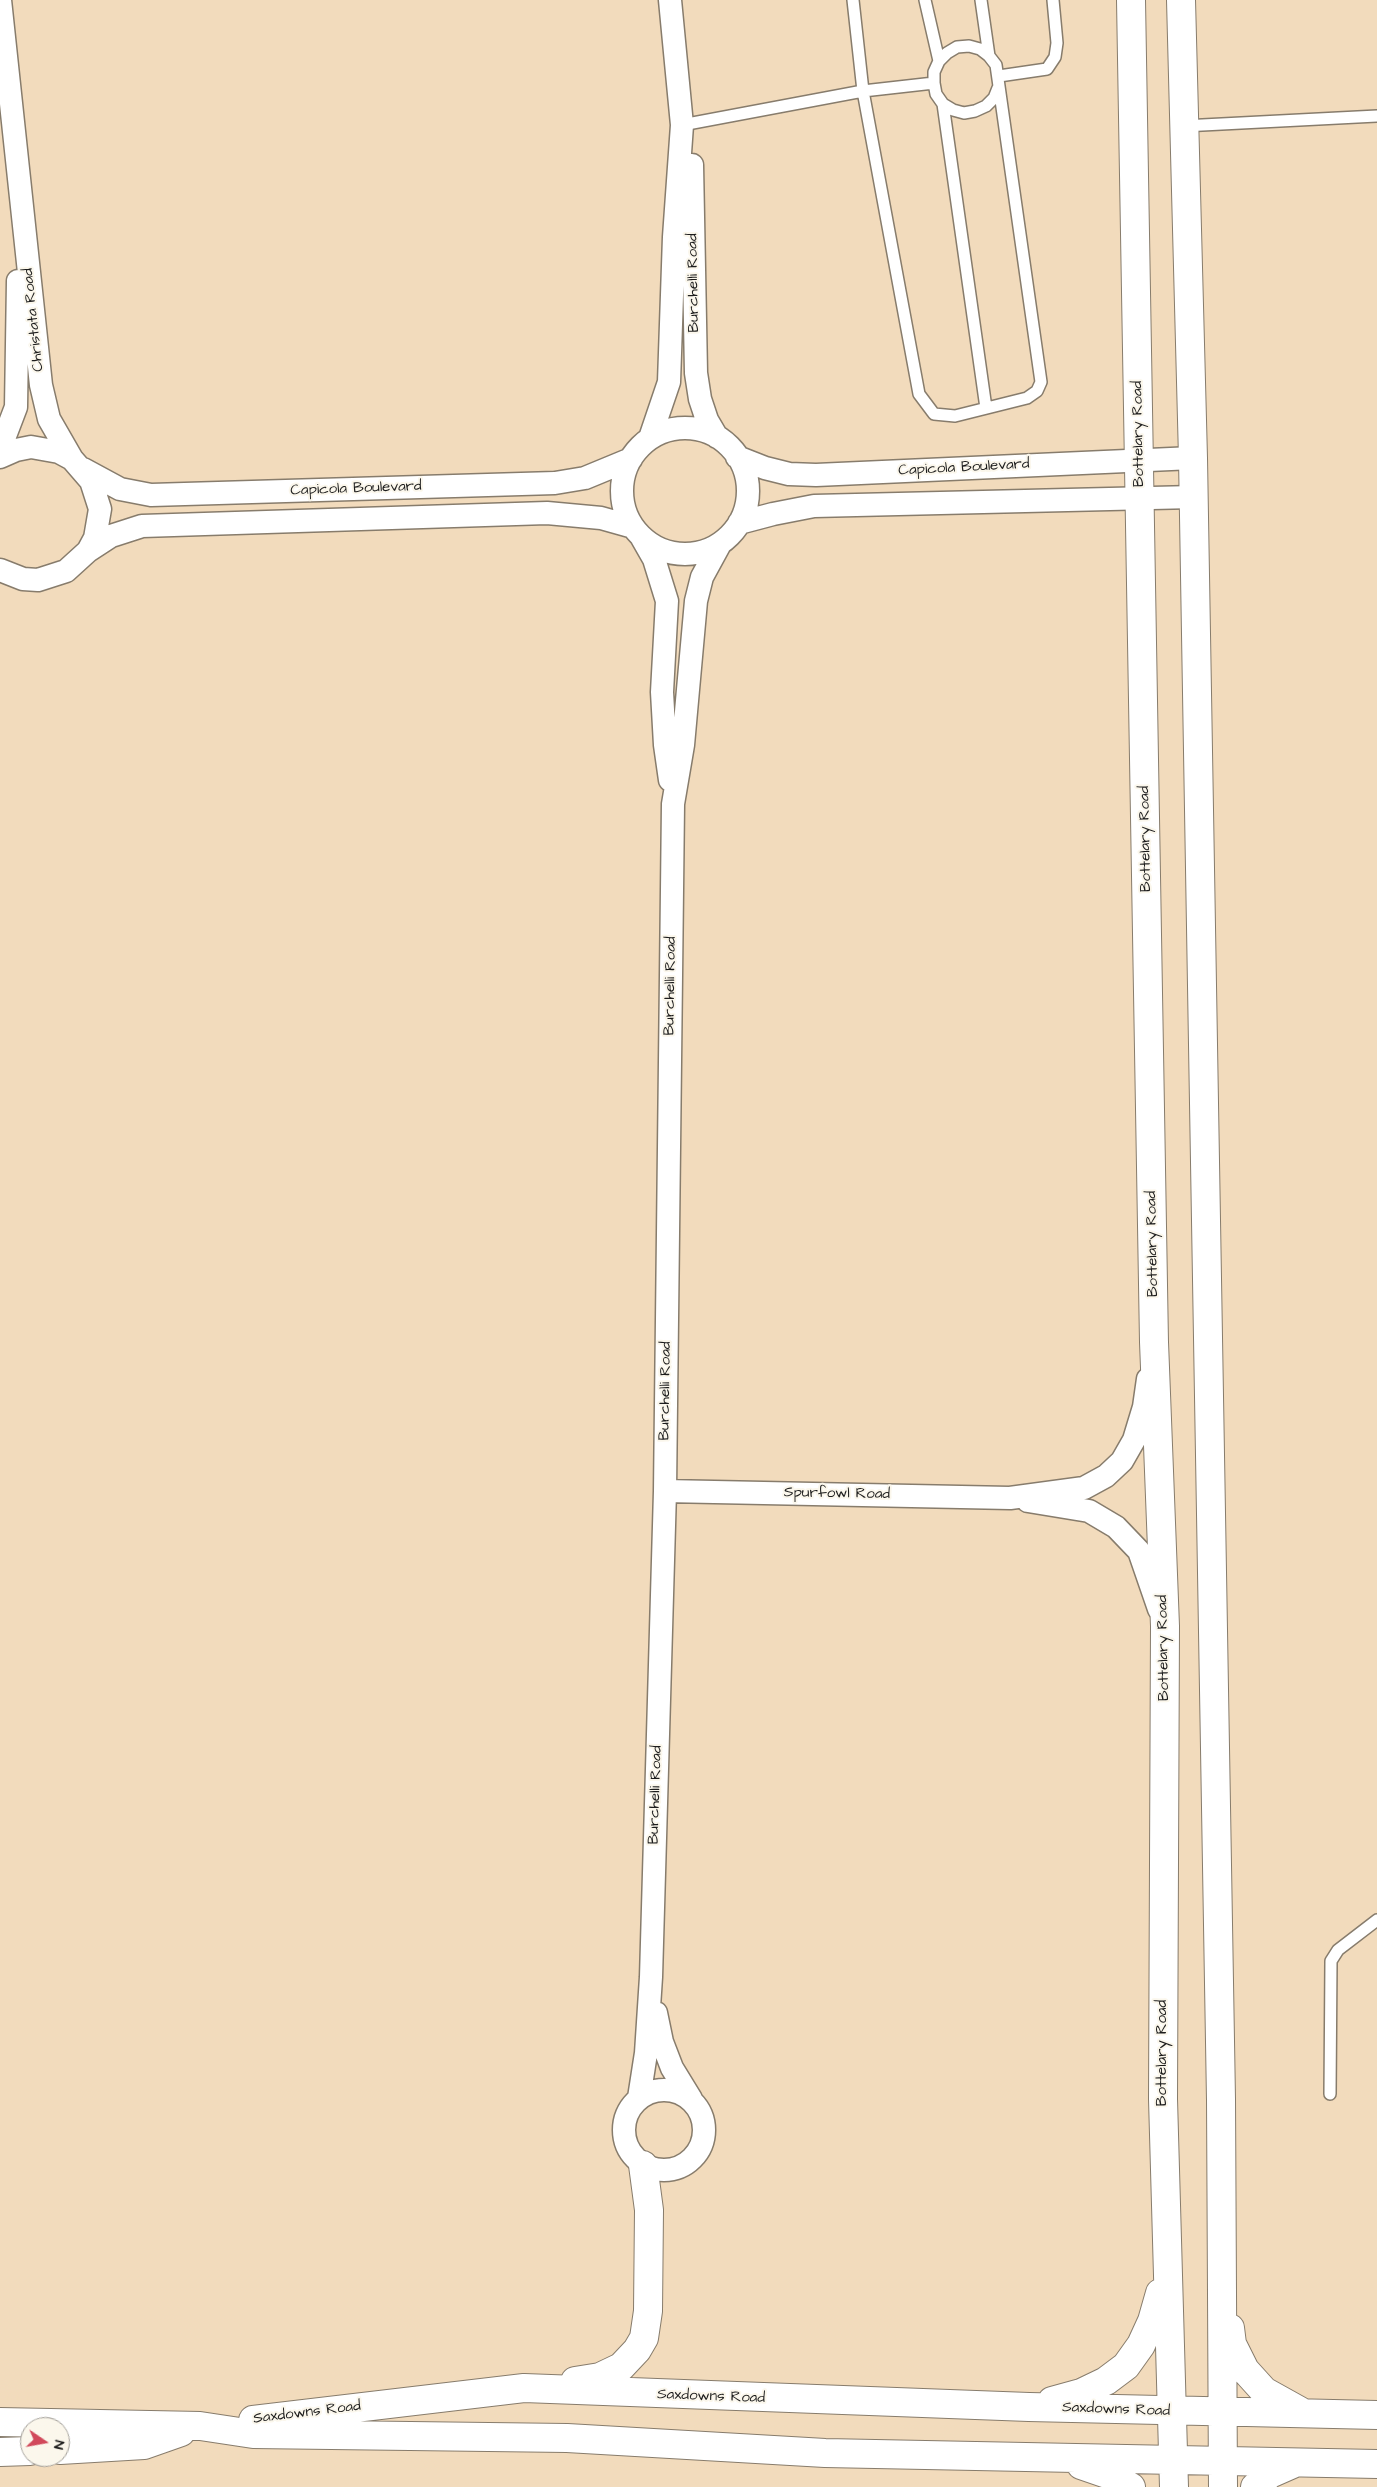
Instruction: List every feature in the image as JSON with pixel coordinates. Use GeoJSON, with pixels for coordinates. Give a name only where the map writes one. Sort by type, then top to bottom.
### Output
{"type":"FeatureCollection","features":[{"type":"Feature","properties":{"kind":"main road","name":"Bottelary Road"},"geometry":{"type":"LineString","coordinates":[[1131,0],[1154,1342],[1165,1626],[1163,2099],[1166,2272],[1174,2474]]}},
{"type":"Feature","properties":{"kind":"main road"},"geometry":{"type":"LineString","coordinates":[[1181,0],[1194,497],[1222,2272],[1223,2487]]}},
{"type":"Feature","properties":{"kind":"main road"},"geometry":{"type":"LineString","coordinates":[[524,2388],[600,2378],[621,2367],[637,2350],[648,2325],[649,2210],[642,2165]]}},
{"type":"Feature","properties":{"kind":"main road"},"geometry":{"type":"LineString","coordinates":[[1029,2407],[1080,2393],[1106,2381],[1126,2366],[1141,2346],[1152,2321],[1166,2272]]}},
{"type":"Feature","properties":{"kind":"main road"},"geometry":{"type":"LineString","coordinates":[[1222,2272],[1232,2344],[1245,2370],[1264,2391],[1304,2413]]}},
{"type":"Feature","properties":{"kind":"main road","name":"Saxdowns Road"},"geometry":{"type":"LineString","coordinates":[[200,2426],[524,2388],[1171,2412],[1377,2415]]}},
{"type":"Feature","properties":{"kind":"main road","name":"Saxdowns Road"},"geometry":{"type":"LineString","coordinates":[[0,2422],[200,2426],[253,2434],[567,2438],[825,2453],[1058,2458],[1174,2474],[1223,2460],[1377,2464]]}},
{"type":"Feature","properties":{"kind":"main road"},"geometry":{"type":"LineString","coordinates":[[70,2449],[144,2445],[200,2426]]}},
{"type":"Feature","properties":{"kind":"main road"},"geometry":{"type":"LineString","coordinates":[[0,2452],[20,2451]]}},
{"type":"Feature","properties":{"kind":"main road"},"geometry":{"type":"LineString","coordinates":[[1058,2458],[1107,2474],[1130,2487]]}},
{"type":"Feature","properties":{"kind":"main road"},"geometry":{"type":"LineString","coordinates":[[1255,2487],[1270,2474],[1298,2461]]}},
{"type":"Feature","properties":{"kind":"street","name":"Christata Road"},"geometry":{"type":"LineString","coordinates":[[0,0],[44,402],[56,434],[91,481],[100,509],[95,538],[88,551]]}},
{"type":"Feature","properties":{"kind":"street","name":"Burchelli Road"},"geometry":{"type":"LineString","coordinates":[[650,438],[669,382],[674,237],[682,126],[670,0]]}},
{"type":"Feature","properties":{"kind":"street","name":"Burchelli Road"},"geometry":{"type":"LineString","coordinates":[[682,126],[692,161],[696,373],[700,399],[707,420],[717,437]]}},
{"type":"Feature","properties":{"kind":"street","name":"Christata Road"},"geometry":{"type":"LineString","coordinates":[[0,449],[11,424],[17,390],[18,175]]}},
{"type":"Feature","properties":{"kind":"street"},"geometry":{"type":"LineString","coordinates":[[677,429],[704,431],[717,437],[737,457],[747,483],[745,510],[739,523],[720,544],[701,552],[680,554],[667,552],[638,533],[622,501],[625,472],[631,459],[650,438],[677,429]]}},
{"type":"Feature","properties":{"kind":"street","name":"Capicola Boulevard"},"geometry":{"type":"LineString","coordinates":[[0,457],[16,450],[30,447],[59,452],[120,489],[151,495],[556,483],[585,478],[631,459]]}},
{"type":"Feature","properties":{"kind":"street","name":"Capicola Boulevard"},"geometry":{"type":"LineString","coordinates":[[737,457],[788,474],[816,475],[1193,458]]}},
{"type":"Feature","properties":{"kind":"street"},"geometry":{"type":"LineString","coordinates":[[739,523],[814,506],[1194,497]]}},
{"type":"Feature","properties":{"kind":"street","name":"Capicola Boulevard"},"geometry":{"type":"LineString","coordinates":[[0,570],[23,579],[53,577],[66,571],[88,551],[111,536],[142,526],[547,513],[601,518],[638,533]]}},
{"type":"Feature","properties":{"kind":"street","name":"Burchelli Road"},"geometry":{"type":"LineString","coordinates":[[638,533],[654,558],[667,600],[662,692],[664,745],[673,804]]}},
{"type":"Feature","properties":{"kind":"street","name":"Burchelli Road"},"geometry":{"type":"LineString","coordinates":[[640,2098],[646,2053],[651,1977],[664,1491],[673,804],[682,745],[696,601],[702,577],[720,544]]}},
{"type":"Feature","properties":{"kind":"street","name":"Spurfowl Road"},"geometry":{"type":"LineString","coordinates":[[1010,1498],[1084,1488],[1106,1476],[1122,1461],[1134,1440],[1144,1407],[1154,1342]]}},
{"type":"Feature","properties":{"kind":"street","name":"Spurfowl Road"},"geometry":{"type":"LineString","coordinates":[[664,1491],[1010,1498],[1089,1511],[1116,1527],[1139,1552],[1165,1626]]}},
{"type":"Feature","properties":{"kind":"street","name":"Burchelli Road"},"geometry":{"type":"LineString","coordinates":[[651,1977],[662,2042],[672,2068],[691,2099]]}},
{"type":"Feature","properties":{"kind":"street"},"geometry":{"type":"LineString","coordinates":[[669,2090],[691,2099],[700,2110],[704,2122],[704,2136],[701,2149],[687,2164],[668,2171],[655,2170],[642,2165],[633,2156],[627,2145],[624,2132],[625,2119],[631,2108],[640,2098],[648,2093],[669,2090]]}},
{"type":"Feature","properties":{"kind":"lane"},"geometry":{"type":"LineString","coordinates":[[853,0],[863,91],[919,394],[934,414],[955,416],[1027,398],[1037,391],[1041,382],[999,82],[996,65],[980,49],[968,46],[957,48],[947,53],[939,61],[934,72],[936,94],[943,104],[953,110],[964,113],[986,106],[994,98],[999,82]]}},
{"type":"Feature","properties":{"kind":"lane"},"geometry":{"type":"LineString","coordinates":[[925,0],[939,61]]}},
{"type":"Feature","properties":{"kind":"lane"},"geometry":{"type":"LineString","coordinates":[[981,0],[989,56]]}},
{"type":"Feature","properties":{"kind":"lane"},"geometry":{"type":"LineString","coordinates":[[999,82],[1046,69],[1055,57],[1057,43],[1053,0]]}},
{"type":"Feature","properties":{"kind":"lane"},"geometry":{"type":"LineString","coordinates":[[682,126],[863,91],[934,83]]}},
{"type":"Feature","properties":{"kind":"lane"},"geometry":{"type":"LineString","coordinates":[[943,104],[986,408]]}},
{"type":"Feature","properties":{"kind":"lane"},"geometry":{"type":"LineString","coordinates":[[1183,126],[1377,116]]}},
{"type":"Feature","properties":{"kind":"lane"},"geometry":{"type":"LineString","coordinates":[[1330,2094],[1331,1961],[1338,1950],[1377,1920]]}}]}
